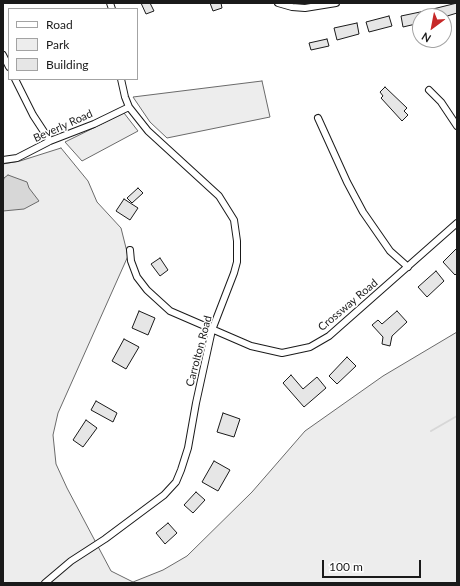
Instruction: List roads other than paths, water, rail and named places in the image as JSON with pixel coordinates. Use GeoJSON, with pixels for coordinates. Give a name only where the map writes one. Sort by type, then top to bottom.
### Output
{"type":"FeatureCollection","features":[{"type":"Feature","properties":{"kind":"street"},"geometry":{"type":"LineString","coordinates":[[278,3],[292,7],[305,8],[336,3]]}},
{"type":"Feature","properties":{"kind":"street"},"geometry":{"type":"LineString","coordinates":[[3,55],[8,65]]}},
{"type":"Feature","properties":{"kind":"street"},"geometry":{"type":"LineString","coordinates":[[16,80],[33,115],[50,142]]}},
{"type":"Feature","properties":{"kind":"street","name":"Carrolton Road"},"geometry":{"type":"LineString","coordinates":[[45,583],[71,561],[164,495],[176,482],[188,448],[212,330],[237,262],[237,241],[234,220],[219,196],[148,132],[129,107],[121,80]]}},
{"type":"Feature","properties":{"kind":"street"},"geometry":{"type":"LineString","coordinates":[[429,90],[442,102],[457,126]]}},
{"type":"Feature","properties":{"kind":"street","name":"Beverly Road"},"geometry":{"type":"LineString","coordinates":[[3,160],[17,158],[129,107]]}},
{"type":"Feature","properties":{"kind":"street"},"geometry":{"type":"LineString","coordinates":[[318,118],[347,182],[363,212],[390,251],[408,267]]}},
{"type":"Feature","properties":{"kind":"street","name":"Crossway Road"},"geometry":{"type":"LineString","coordinates":[[130,250],[131,261],[137,277],[146,290],[170,310],[212,330],[251,346],[282,352],[310,347],[329,336],[457,223]]}},
{"type":"Feature","properties":{"kind":"waterway"},"geometry":{"type":"LineString","coordinates":[[431,431],[457,416]]}}]}
